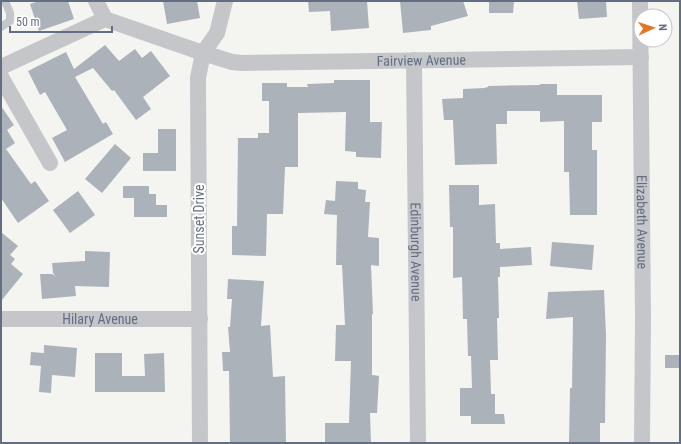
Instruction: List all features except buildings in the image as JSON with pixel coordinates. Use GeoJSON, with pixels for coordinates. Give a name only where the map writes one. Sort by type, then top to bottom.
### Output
{"type":"FeatureCollection","features":[{"type":"Feature","properties":{"kind":"street"},"geometry":{"type":"LineString","coordinates":[[1,67],[105,19],[96,1]]}},
{"type":"Feature","properties":{"kind":"street","name":"Sunset Drive"},"geometry":{"type":"LineString","coordinates":[[200,443],[198,78],[203,53],[217,33],[225,1]]}},
{"type":"Feature","properties":{"kind":"street","name":"Elizabeth Avenue"},"geometry":{"type":"LineString","coordinates":[[640,1],[643,309],[642,443]]}},
{"type":"Feature","properties":{"kind":"street","name":"Fairview Avenue"},"geometry":{"type":"LineString","coordinates":[[105,19],[203,53],[232,62],[242,63],[641,57]]}},
{"type":"Feature","properties":{"kind":"street","name":"Edinburgh Avenue"},"geometry":{"type":"LineString","coordinates":[[414,60],[418,443]]}},
{"type":"Feature","properties":{"kind":"street"},"geometry":{"type":"LineString","coordinates":[[1,77],[50,163]]}},
{"type":"Feature","properties":{"kind":"street","name":"Hilary Avenue"},"geometry":{"type":"LineString","coordinates":[[1,319],[200,320]]}},
{"type":"Feature","properties":{"kind":"lane"},"geometry":{"type":"LineString","coordinates":[[1,27],[10,21],[10,13],[6,1]]}}]}
